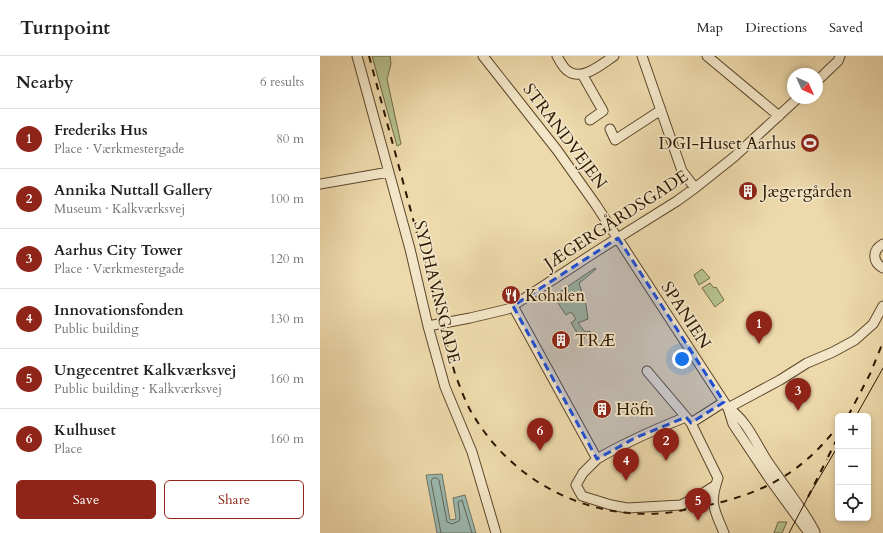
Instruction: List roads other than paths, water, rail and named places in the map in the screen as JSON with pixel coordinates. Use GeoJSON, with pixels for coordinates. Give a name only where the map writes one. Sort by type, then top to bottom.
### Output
{"type":"FeatureCollection","features":[{"type":"Feature","properties":{"kind":"street","name":"SYDHAVNSGADE"},"geometry":{"type":"LineString","coordinates":[[358,56],[445,387],[472,452],[496,533]]}},
{"type":"Feature","properties":{"kind":"street","name":"STRANDVEJEN"},"geometry":{"type":"LineString","coordinates":[[483,56],[558,150],[618,238]]}},
{"type":"Feature","properties":{"kind":"street"},"geometry":{"type":"LineString","coordinates":[[557,56],[570,73],[575,74],[588,72],[614,56]]}},
{"type":"Feature","properties":{"kind":"street"},"geometry":{"type":"LineString","coordinates":[[707,56],[779,116]]}},
{"type":"Feature","properties":{"kind":"street"},"geometry":{"type":"LineString","coordinates":[[823,75],[838,61],[840,56]]}},
{"type":"Feature","properties":{"kind":"street"},"geometry":{"type":"LineString","coordinates":[[645,58],[682,171],[695,188]]}},
{"type":"Feature","properties":{"kind":"street"},"geometry":{"type":"LineString","coordinates":[[582,74],[603,111],[590,120]]}},
{"type":"Feature","properties":{"kind":"street","name":"JÆGERGÅRDSGADE"},"geometry":{"type":"LineString","coordinates":[[428,326],[470,318],[508,309],[513,306],[695,188],[734,157],[792,104]]}},
{"type":"Feature","properties":{"kind":"street"},"geometry":{"type":"LineString","coordinates":[[610,129],[615,140],[661,110]]}},
{"type":"Feature","properties":{"kind":"street"},"geometry":{"type":"LineString","coordinates":[[320,184],[389,172]]}},
{"type":"Feature","properties":{"kind":"street","name":"SPANIEN"},"geometry":{"type":"LineString","coordinates":[[618,238],[726,405],[733,424],[769,478],[781,492],[804,529],[810,533]]}},
{"type":"Feature","properties":{"kind":"street"},"geometry":{"type":"LineString","coordinates":[[883,244],[877,248],[875,255],[876,262],[883,268]]}},
{"type":"Feature","properties":{"kind":"street"},"geometry":{"type":"LineString","coordinates":[[513,306],[597,459]]}},
{"type":"Feature","properties":{"kind":"street"},"geometry":{"type":"LineString","coordinates":[[716,485],[681,505],[627,508],[611,505],[582,496],[576,484],[583,473],[597,459],[616,447],[636,438],[689,420],[726,405],[780,380],[808,363],[855,340],[873,324],[883,306]]}},
{"type":"Feature","properties":{"kind":"street"},"geometry":{"type":"LineString","coordinates":[[647,371],[689,420],[718,478],[713,493],[713,506],[724,533]]}},
{"type":"Feature","properties":{"kind":"street","name":"SPANIEN"},"geometry":{"type":"LineString","coordinates":[[726,405],[741,419],[795,499],[815,533]]}},
{"type":"Feature","properties":{"kind":"street","name":"SPANIEN"},"geometry":{"type":"LineString","coordinates":[[770,464],[781,492]]}},
{"type":"Feature","properties":{"kind":"water"},"geometry":{"type":"Polygon","coordinates":[[[442,474],[450,520],[456,519],[453,498],[465,495],[476,533],[437,533],[426,475],[442,474]]]}},
{"type":"Feature","properties":{"kind":"tram line"},"geometry":{"type":"LineString","coordinates":[[858,413],[883,368]]}},
{"type":"Feature","properties":{"kind":"tram line"},"geometry":{"type":"LineString","coordinates":[[789,533],[836,449]]}},
{"type":"Feature","properties":{"kind":"railway"},"geometry":{"type":"LineString","coordinates":[[369,56],[455,374],[472,413],[492,441],[511,461],[533,478],[556,492],[582,503],[609,510],[637,514],[665,513],[725,501],[744,495],[779,480],[810,457],[835,430]]}},
{"type":"Feature","properties":{"kind":"railway"},"geometry":{"type":"LineString","coordinates":[[850,413],[870,374],[883,342]]}},
{"type":"Feature","properties":{"kind":"railway"},"geometry":{"type":"LineString","coordinates":[[828,457],[835,443]]}},
{"type":"Feature","properties":{"kind":"railway"},"geometry":{"type":"LineString","coordinates":[[808,497],[827,459]]}},
{"type":"Feature","properties":{"kind":"place","name":"DGI-Huset Aarhus"},"geometry":{"type":"Point","coordinates":[810,143]}},
{"type":"Feature","properties":{"kind":"place","name":"Jægergården"},"geometry":{"type":"Point","coordinates":[748,191]}},
{"type":"Feature","properties":{"kind":"place","name":"Kohalen"},"geometry":{"type":"Point","coordinates":[511,295]}},
{"type":"Feature","properties":{"kind":"place","name":"TRÆ"},"geometry":{"type":"Point","coordinates":[561,340]}},
{"type":"Feature","properties":{"kind":"place","name":"Frederiks Hus"},"geometry":{"type":"Point","coordinates":[759,344]}},
{"type":"Feature","properties":{"kind":"place","name":"Höfn"},"geometry":{"type":"Point","coordinates":[602,409]}},
{"type":"Feature","properties":{"kind":"place","name":"Aarhus City Tower"},"geometry":{"type":"Point","coordinates":[798,411]}},
{"type":"Feature","properties":{"kind":"place","name":"Kulhuset"},"geometry":{"type":"Point","coordinates":[540,451]}},
{"type":"Feature","properties":{"kind":"place","name":"Annika Nuttall Gallery"},"geometry":{"type":"Point","coordinates":[666,461]}},
{"type":"Feature","properties":{"kind":"place","name":"Innovationsfonden"},"geometry":{"type":"Point","coordinates":[626,481]}},
{"type":"Feature","properties":{"kind":"place","name":"Ungecentret Kalkværksvej"},"geometry":{"type":"Point","coordinates":[698,521]}}]}
